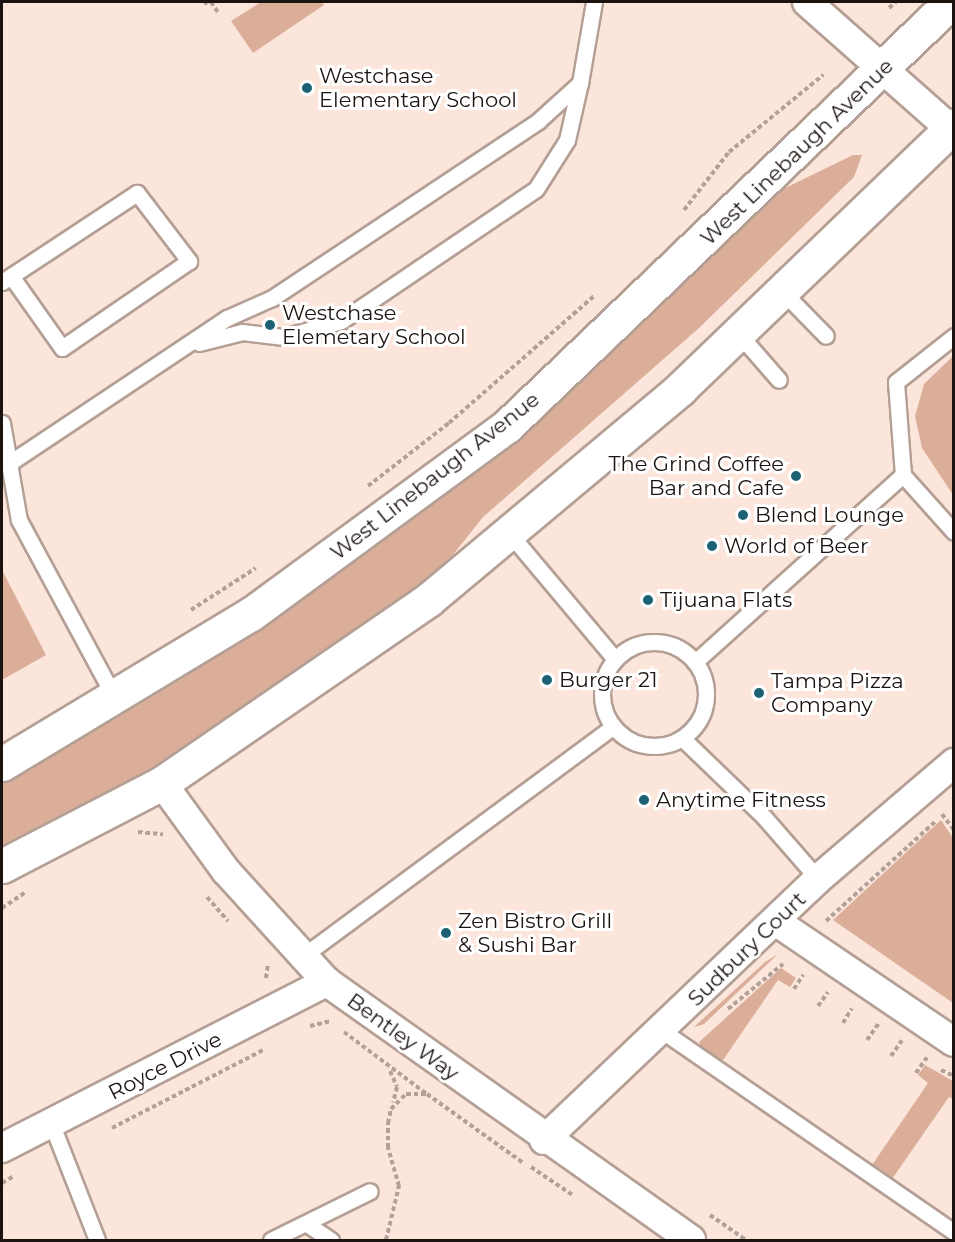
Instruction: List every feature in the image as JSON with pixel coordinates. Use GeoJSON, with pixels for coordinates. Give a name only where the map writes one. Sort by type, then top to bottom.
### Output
{"type":"FeatureCollection","features":[{"type":"Feature","properties":{"kind":"main road","name":"West Linebaugh Avenue"},"geometry":{"type":"LineString","coordinates":[[2,764],[116,700],[251,614],[507,426],[951,2]]}},
{"type":"Feature","properties":{"kind":"main road"},"geometry":{"type":"LineString","coordinates":[[2,866],[162,783],[428,600],[510,534],[738,333],[953,128]]}},
{"type":"Feature","properties":{"kind":"street"},"geometry":{"type":"LineString","coordinates":[[807,2],[881,70],[953,128]]}},
{"type":"Feature","properties":{"kind":"street","name":"Sudbury Court"},"geometry":{"type":"LineString","coordinates":[[544,1140],[778,923],[818,879],[950,773]]}},
{"type":"Feature","properties":{"kind":"street","name":"Bentley Way"},"geometry":{"type":"LineString","coordinates":[[162,783],[226,871],[327,982],[544,1140],[691,1240]]}},
{"type":"Feature","properties":{"kind":"street"},"geometry":{"type":"LineString","coordinates":[[778,923],[954,1042]]}},
{"type":"Feature","properties":{"kind":"street","name":"Royce Drive"},"geometry":{"type":"LineString","coordinates":[[2,1148],[52,1125],[327,982]]}},
{"type":"Feature","properties":{"kind":"lane"},"geometry":{"type":"LineString","coordinates":[[193,344],[242,332],[284,337],[341,321],[536,189],[567,140],[580,83],[594,2]]}},
{"type":"Feature","properties":{"kind":"lane"},"geometry":{"type":"LineString","coordinates":[[8,464],[529,128],[580,83]]}},
{"type":"Feature","properties":{"kind":"lane"},"geometry":{"type":"LineString","coordinates":[[137,193],[189,261],[62,348],[6,279],[137,193]]}},
{"type":"Feature","properties":{"kind":"lane"},"geometry":{"type":"LineString","coordinates":[[781,290],[826,336]]}},
{"type":"Feature","properties":{"kind":"lane"},"geometry":{"type":"LineString","coordinates":[[738,333],[779,380]]}},
{"type":"Feature","properties":{"kind":"lane"},"geometry":{"type":"LineString","coordinates":[[954,336],[896,382],[903,475],[954,532]]}},
{"type":"Feature","properties":{"kind":"lane"},"geometry":{"type":"LineString","coordinates":[[2,423],[19,520],[116,700]]}},
{"type":"Feature","properties":{"kind":"lane"},"geometry":{"type":"LineString","coordinates":[[695,662],[903,475]]}},
{"type":"Feature","properties":{"kind":"lane"},"geometry":{"type":"LineString","coordinates":[[510,534],[615,659]]}},
{"type":"Feature","properties":{"kind":"lane"},"geometry":{"type":"LineString","coordinates":[[652,642],[681,650],[695,662],[706,702],[696,726],[682,738],[645,746],[612,727],[601,692],[615,659],[652,642]]}},
{"type":"Feature","properties":{"kind":"lane"},"geometry":{"type":"LineString","coordinates":[[303,956],[612,727]]}},
{"type":"Feature","properties":{"kind":"lane"},"geometry":{"type":"LineString","coordinates":[[682,738],[764,817],[818,879]]}},
{"type":"Feature","properties":{"kind":"lane"},"geometry":{"type":"LineString","coordinates":[[661,1030],[954,1232]]}},
{"type":"Feature","properties":{"kind":"lane"},"geometry":{"type":"LineString","coordinates":[[52,1125],[97,1240]]}},
{"type":"Feature","properties":{"kind":"lane"},"geometry":{"type":"LineString","coordinates":[[271,1240],[370,1191]]}},
{"type":"Feature","properties":{"kind":"lane"},"geometry":{"type":"LineString","coordinates":[[307,1224],[331,1240]]}},
{"type":"Feature","properties":{"kind":"path"},"geometry":{"type":"LineString","coordinates":[[207,2],[219,14]]}},
{"type":"Feature","properties":{"kind":"path"},"geometry":{"type":"LineString","coordinates":[[889,8],[896,2]]}},
{"type":"Feature","properties":{"kind":"path"},"geometry":{"type":"LineString","coordinates":[[677,217],[729,152],[823,75]]}},
{"type":"Feature","properties":{"kind":"path"},"geometry":{"type":"LineString","coordinates":[[360,493],[449,423],[600,290]]}},
{"type":"Feature","properties":{"kind":"path"},"geometry":{"type":"LineString","coordinates":[[187,613],[262,564]]}},
{"type":"Feature","properties":{"kind":"path"},"geometry":{"type":"LineString","coordinates":[[835,928],[826,921],[942,814],[954,830]]}},
{"type":"Feature","properties":{"kind":"path"},"geometry":{"type":"LineString","coordinates":[[168,833],[170,840]]}},
{"type":"Feature","properties":{"kind":"path"},"geometry":{"type":"LineString","coordinates":[[199,887],[236,929]]}},
{"type":"Feature","properties":{"kind":"path"},"geometry":{"type":"LineString","coordinates":[[261,956],[271,971],[262,982]]}},
{"type":"Feature","properties":{"kind":"path"},"geometry":{"type":"LineString","coordinates":[[718,1017],[779,962],[810,982]]}},
{"type":"Feature","properties":{"kind":"path"},"geometry":{"type":"LineString","coordinates":[[819,988],[835,999]]}},
{"type":"Feature","properties":{"kind":"path"},"geometry":{"type":"LineString","coordinates":[[843,1005],[858,1015]]}},
{"type":"Feature","properties":{"kind":"path"},"geometry":{"type":"LineString","coordinates":[[302,1030],[331,1021],[388,1068],[580,1200]]}},
{"type":"Feature","properties":{"kind":"path"},"geometry":{"type":"LineString","coordinates":[[867,1021],[884,1033]]}},
{"type":"Feature","properties":{"kind":"path"},"geometry":{"type":"LineString","coordinates":[[892,1038],[908,1049]]}},
{"type":"Feature","properties":{"kind":"path"},"geometry":{"type":"LineString","coordinates":[[62,1152],[273,1046]]}},
{"type":"Feature","properties":{"kind":"path"},"geometry":{"type":"LineString","coordinates":[[917,1055],[954,1076]]}},
{"type":"Feature","properties":{"kind":"path"},"geometry":{"type":"LineString","coordinates":[[386,1240],[399,1196],[387,1136],[397,1087],[388,1068]]}},
{"type":"Feature","properties":{"kind":"path"},"geometry":{"type":"LineString","coordinates":[[392,1109],[406,1094],[427,1094]]}},
{"type":"Feature","properties":{"kind":"path"},"geometry":{"type":"LineString","coordinates":[[700,1208],[746,1240]]}},
{"type":"Feature","properties":{"kind":"shaded area"},"geometry":{"type":"Polygon","coordinates":[[[261,2],[322,2],[324,5],[253,53],[231,21],[261,2]]]}},
{"type":"Feature","properties":{"kind":"shaded area"},"geometry":{"type":"Polygon","coordinates":[[[853,155],[862,155],[854,177],[699,328],[483,517],[437,575],[169,760],[2,855],[2,782],[180,680],[411,519],[656,310],[775,193],[853,155]]]}},
{"type":"Feature","properties":{"kind":"shaded area"},"geometry":{"type":"Polygon","coordinates":[[[953,356],[953,495],[922,448],[915,416],[924,384],[953,356]]]}},
{"type":"Feature","properties":{"kind":"shaded area"},"geometry":{"type":"Polygon","coordinates":[[[2,570],[46,655],[2,680],[2,570]]]}},
{"type":"Feature","properties":{"kind":"shaded area"},"geometry":{"type":"Polygon","coordinates":[[[941,820],[953,838],[953,1003],[833,920],[941,820]]]}},
{"type":"Feature","properties":{"kind":"shaded area"},"geometry":{"type":"Polygon","coordinates":[[[778,954],[704,1024],[694,1027],[765,962],[778,954]]]}},
{"type":"Feature","properties":{"kind":"shaded area"},"geometry":{"type":"Polygon","coordinates":[[[781,968],[796,978],[790,987],[778,980],[721,1063],[703,1050],[699,1042],[781,968]]]}},
{"type":"Feature","properties":{"kind":"shaded area"},"geometry":{"type":"Polygon","coordinates":[[[925,1065],[953,1081],[953,1099],[949,1097],[892,1179],[872,1165],[928,1083],[918,1075],[925,1065]]]}},
{"type":"Feature","properties":{"kind":"place","name":"Westchase Elementary School"},"geometry":{"type":"Point","coordinates":[307,88]}},
{"type":"Feature","properties":{"kind":"place","name":"Westchase Elemetary School"},"geometry":{"type":"Point","coordinates":[270,325]}},
{"type":"Feature","properties":{"kind":"place","name":"The Grind Coffee Bar and Cafe"},"geometry":{"type":"Point","coordinates":[796,476]}},
{"type":"Feature","properties":{"kind":"place","name":"Blend Lounge"},"geometry":{"type":"Point","coordinates":[743,515]}},
{"type":"Feature","properties":{"kind":"place","name":"World of Beer"},"geometry":{"type":"Point","coordinates":[712,546]}},
{"type":"Feature","properties":{"kind":"place","name":"Tijuana Flats"},"geometry":{"type":"Point","coordinates":[648,600]}},
{"type":"Feature","properties":{"kind":"place","name":"Burger 21"},"geometry":{"type":"Point","coordinates":[547,680]}},
{"type":"Feature","properties":{"kind":"place","name":"Tampa Pizza Company"},"geometry":{"type":"Point","coordinates":[759,693]}},
{"type":"Feature","properties":{"kind":"place","name":"Anytime Fitness"},"geometry":{"type":"Point","coordinates":[644,800]}},
{"type":"Feature","properties":{"kind":"place","name":"Zen Bistro Grill & Sushi Bar"},"geometry":{"type":"Point","coordinates":[446,933]}}]}
